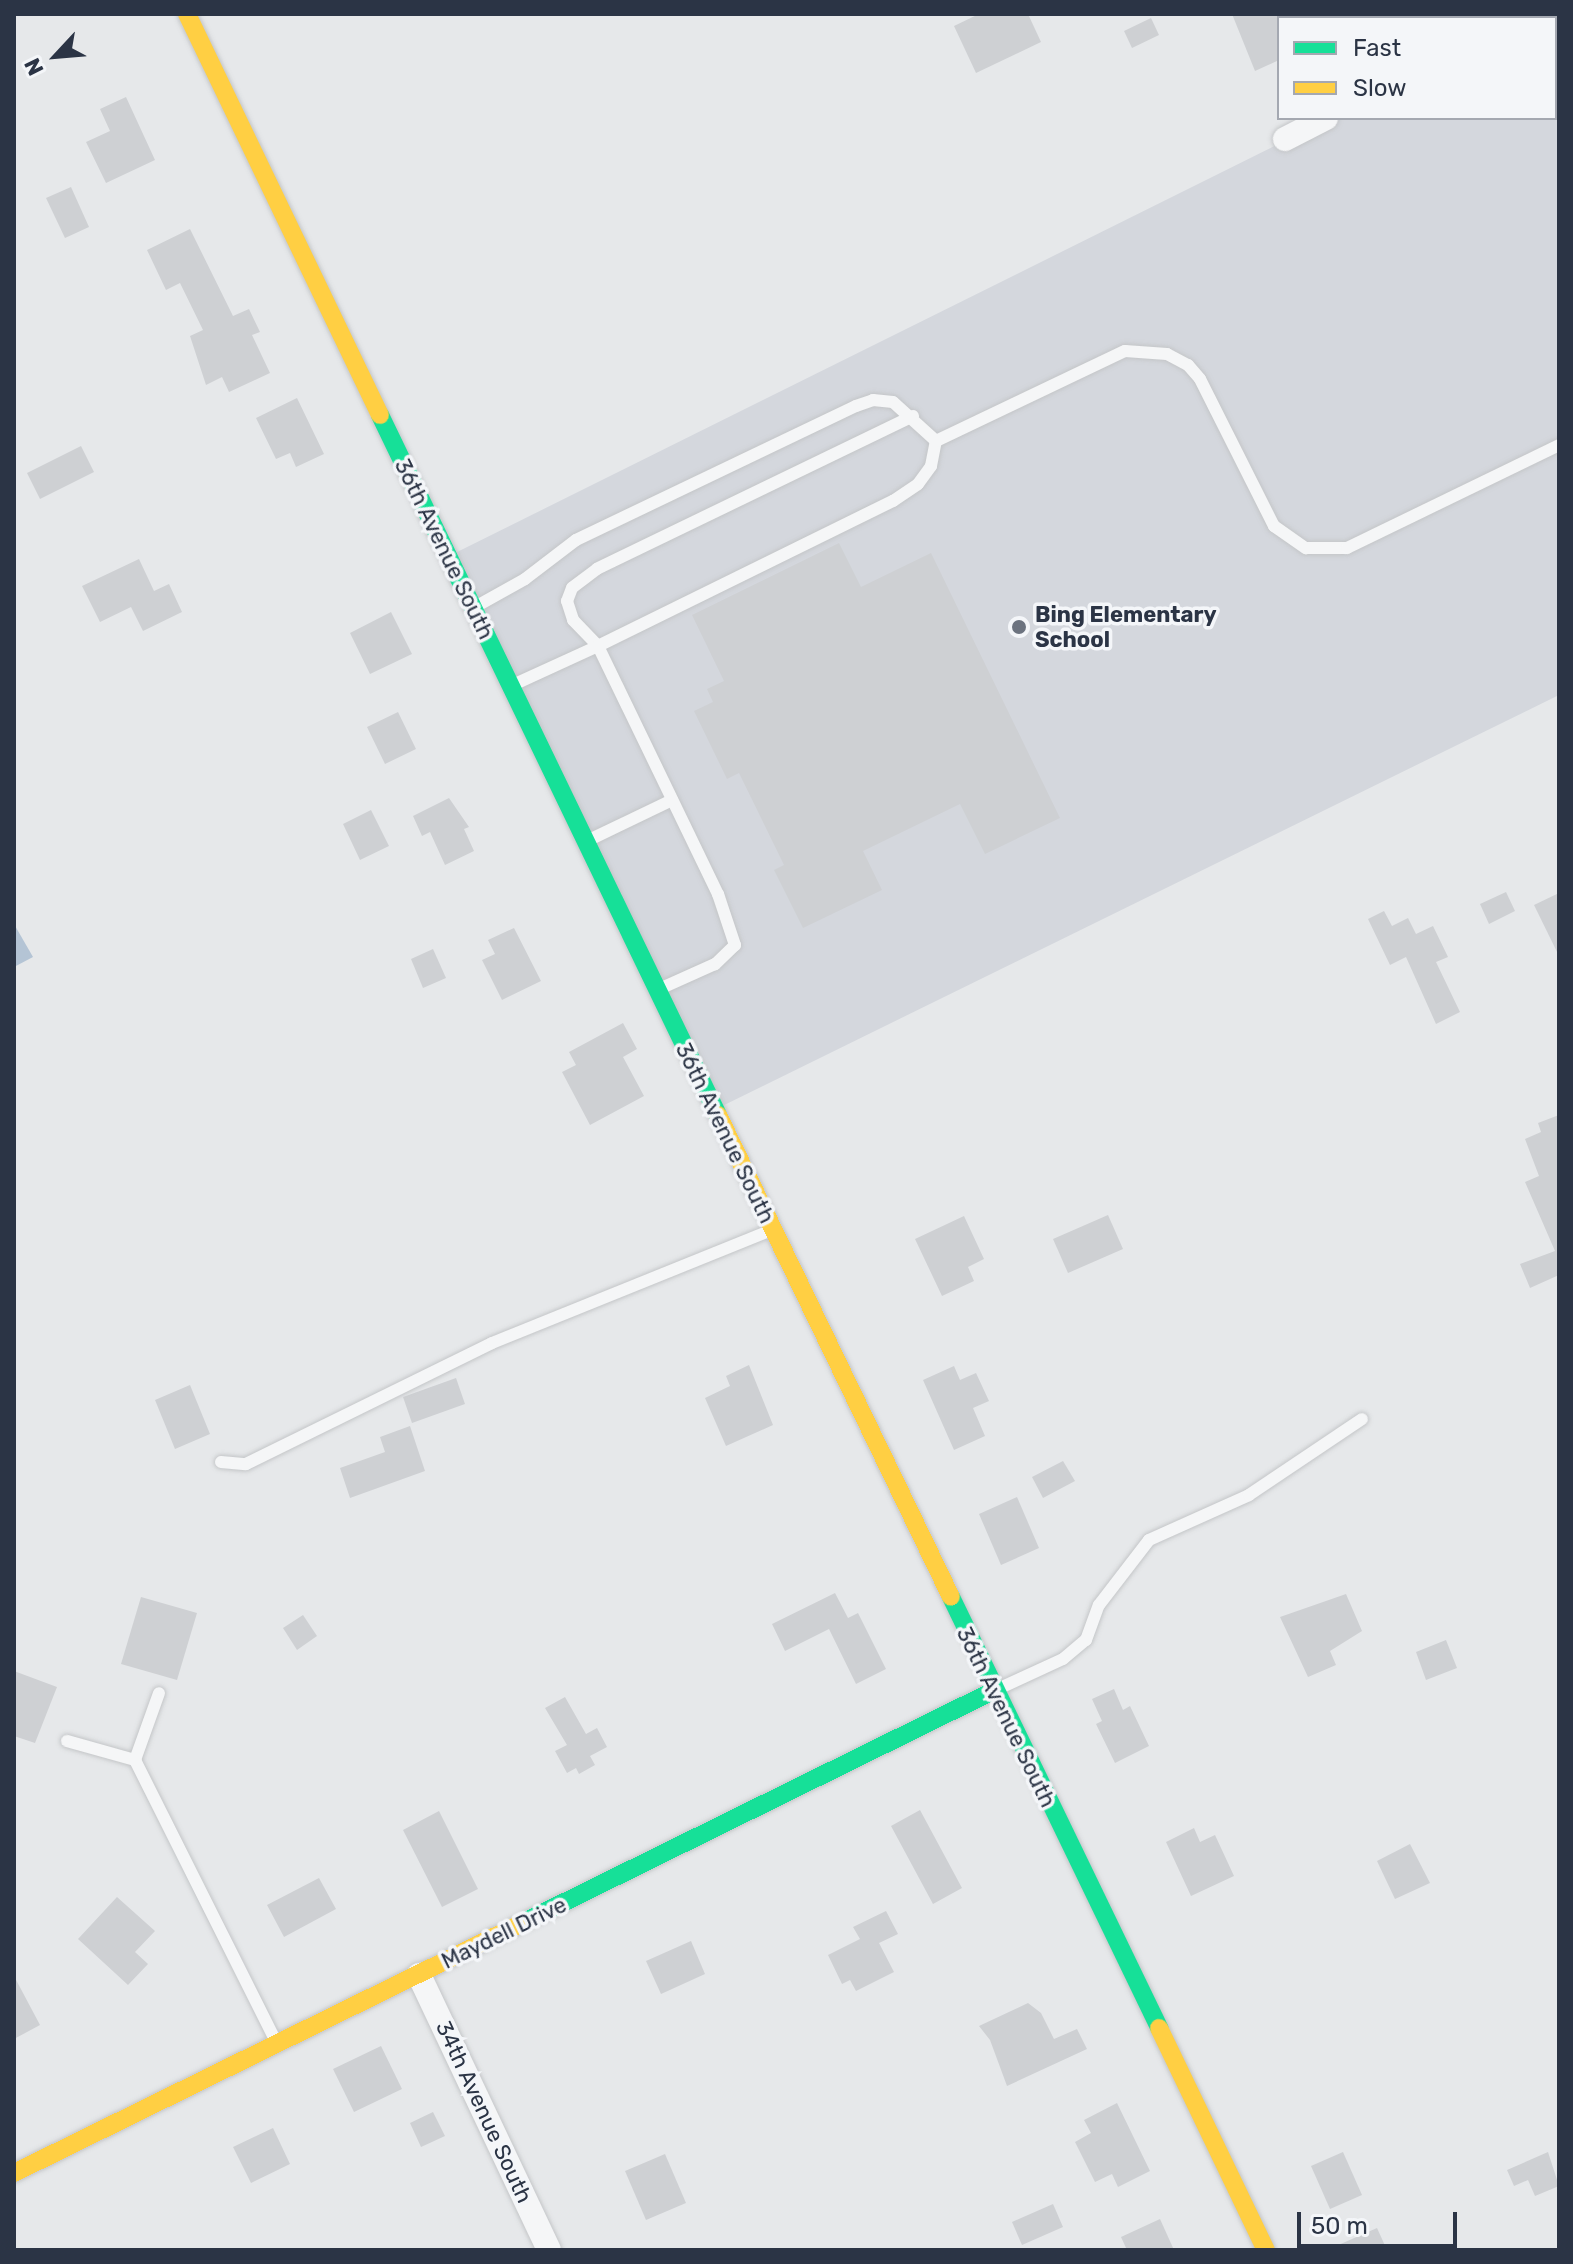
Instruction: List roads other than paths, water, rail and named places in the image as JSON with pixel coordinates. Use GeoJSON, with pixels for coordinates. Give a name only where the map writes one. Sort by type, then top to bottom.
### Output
{"type":"FeatureCollection","features":[{"type":"Feature","properties":{"kind":"street","name":"36th Avenue South"},"geometry":{"type":"LineString","coordinates":[[187,14],[993,1691],[1266,2250]]}},
{"type":"Feature","properties":{"kind":"street"},"geometry":{"type":"LineString","coordinates":[[1285,139],[1322,120]]}},
{"type":"Feature","properties":{"kind":"street","name":"Maydell Drive"},"geometry":{"type":"LineString","coordinates":[[14,2173],[993,1691]]}},
{"type":"Feature","properties":{"kind":"street","name":"34th Avenue South"},"geometry":{"type":"LineString","coordinates":[[419,1975],[549,2250]]}},
{"type":"Feature","properties":{"kind":"lane"},"geometry":{"type":"LineString","coordinates":[[936,441],[1125,351],[1167,354],[1200,379],[1274,526],[1306,548],[1327,551],[1371,537],[1559,445]]}},
{"type":"Feature","properties":{"kind":"lane"},"geometry":{"type":"LineString","coordinates":[[473,608],[525,579],[576,540],[845,410],[873,400],[893,402],[913,416],[936,441]]}},
{"type":"Feature","properties":{"kind":"lane"},"geometry":{"type":"LineString","coordinates":[[657,991],[715,964],[735,945],[718,894],[598,646],[573,620],[567,601],[572,588],[597,569],[913,416]]}},
{"type":"Feature","properties":{"kind":"lane"},"geometry":{"type":"LineString","coordinates":[[510,687],[893,501],[918,484],[931,466],[936,441]]}},
{"type":"Feature","properties":{"kind":"lane"},"geometry":{"type":"LineString","coordinates":[[585,842],[672,800]]}},
{"type":"Feature","properties":{"kind":"lane"},"geometry":{"type":"LineString","coordinates":[[221,1462],[246,1464],[492,1343],[772,1230]]}},
{"type":"Feature","properties":{"kind":"lane"},"geometry":{"type":"LineString","coordinates":[[993,1691],[1063,1659],[1086,1640],[1099,1605],[1149,1540],[1249,1495],[1362,1419]]}},
{"type":"Feature","properties":{"kind":"lane"},"geometry":{"type":"LineString","coordinates":[[159,1693],[135,1760],[277,2044]]}},
{"type":"Feature","properties":{"kind":"lane"},"geometry":{"type":"LineString","coordinates":[[67,1741],[135,1760]]}},
{"type":"Feature","properties":{"kind":"water"},"geometry":{"type":"Polygon","coordinates":[[[14,924],[33,957],[14,967],[14,924]]]}},
{"type":"Feature","properties":{"kind":"place","name":"Bing Elementary School"},"geometry":{"type":"Point","coordinates":[1019,627]}}]}
